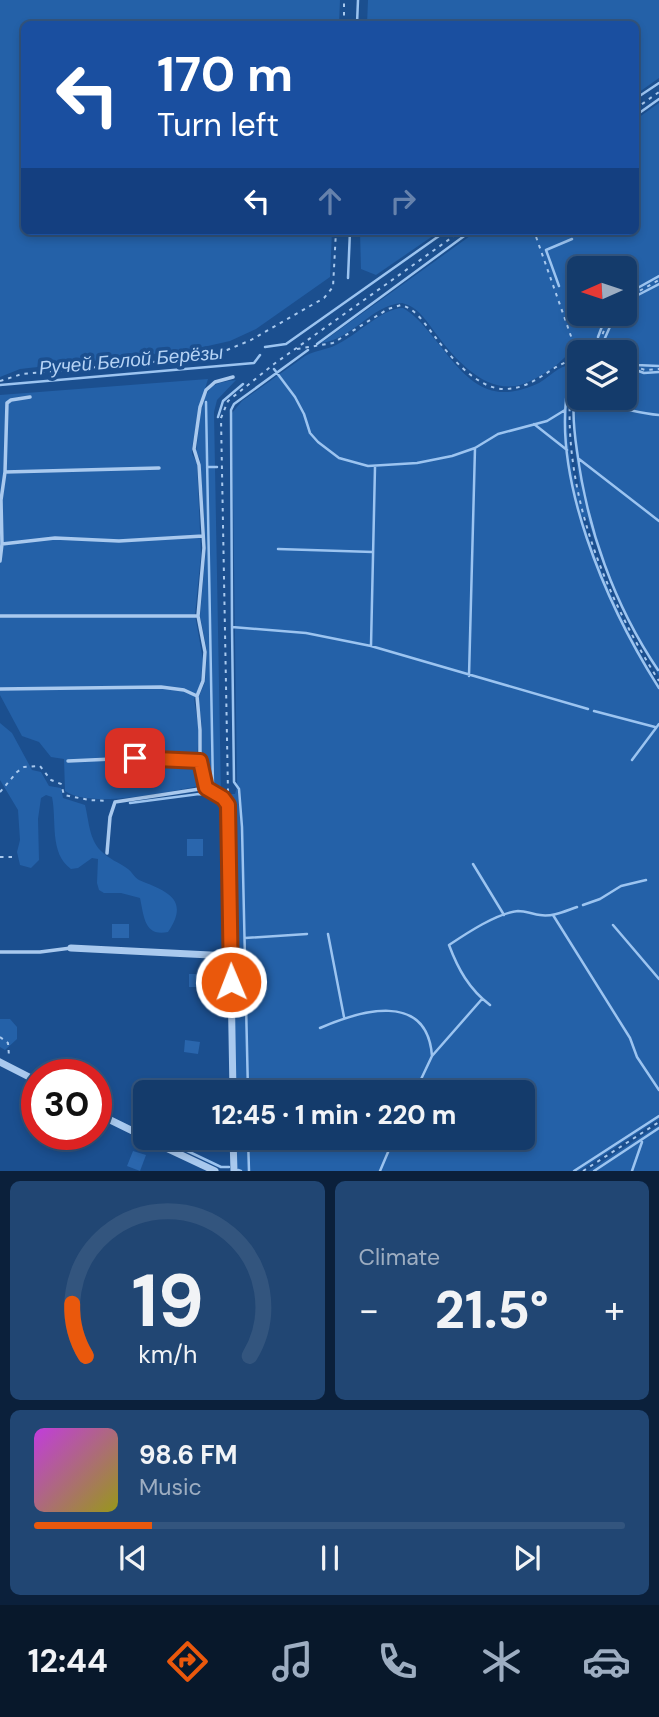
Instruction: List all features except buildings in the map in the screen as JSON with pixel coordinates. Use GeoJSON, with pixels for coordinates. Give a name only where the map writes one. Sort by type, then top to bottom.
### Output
{"type":"FeatureCollection","features":[{"type":"Feature","properties":{"kind":"street"},"geometry":{"type":"LineString","coordinates":[[206,788],[223,798],[228,805],[233,1080]]}},
{"type":"Feature","properties":{"kind":"street"},"geometry":{"type":"LineString","coordinates":[[71,948],[230,956]]}},
{"type":"Feature","properties":{"kind":"street"},"geometry":{"type":"LineString","coordinates":[[0,1062],[21,1073]]}},
{"type":"Feature","properties":{"kind":"street"},"geometry":{"type":"LineString","coordinates":[[112,1121],[133,1131]]}},
{"type":"Feature","properties":{"kind":"street"},"geometry":{"type":"LineString","coordinates":[[172,1150],[215,1171]]}},
{"type":"Feature","properties":{"kind":"street"},"geometry":{"type":"LineString","coordinates":[[233,1150],[234,1171]]}},
{"type":"Feature","properties":{"kind":"lane"},"geometry":{"type":"LineString","coordinates":[[107,853],[111,810],[117,801],[206,788],[200,761],[197,696],[205,668],[205,652],[198,616],[203,536],[198,460],[194,453],[200,411],[209,386],[233,377]]}},
{"type":"Feature","properties":{"kind":"lane"},"geometry":{"type":"LineString","coordinates":[[0,561],[6,403],[30,397]]}},
{"type":"Feature","properties":{"kind":"lane"},"geometry":{"type":"LineString","coordinates":[[5,472],[159,468]]}},
{"type":"Feature","properties":{"kind":"lane"},"geometry":{"type":"LineString","coordinates":[[2,544],[55,538],[119,541],[203,536]]}},
{"type":"Feature","properties":{"kind":"lane"},"geometry":{"type":"LineString","coordinates":[[0,616],[198,616]]}},
{"type":"Feature","properties":{"kind":"lane"},"geometry":{"type":"LineString","coordinates":[[0,689],[161,687],[184,690],[197,696]]}},
{"type":"Feature","properties":{"kind":"lane"},"geometry":{"type":"LineString","coordinates":[[68,761],[135,758],[200,761]]}},
{"type":"Feature","properties":{"kind":"lane"},"geometry":{"type":"LineString","coordinates":[[0,952],[71,948]]}},
{"type":"Feature","properties":{"kind":"path"},"geometry":{"type":"LineString","coordinates":[[344,0],[344,21]]}},
{"type":"Feature","properties":{"kind":"path"},"geometry":{"type":"LineString","coordinates":[[639,106],[659,92]]}},
{"type":"Feature","properties":{"kind":"path"},"geometry":{"type":"LineString","coordinates":[[0,381],[22,374],[195,358],[227,351],[324,298],[333,287],[336,235]]}},
{"type":"Feature","properties":{"kind":"path"},"geometry":{"type":"LineString","coordinates":[[228,778],[222,412],[228,401],[296,349],[455,235]]}},
{"type":"Feature","properties":{"kind":"path"},"geometry":{"type":"LineString","coordinates":[[535,235],[573,340]]}},
{"type":"Feature","properties":{"kind":"path"},"geometry":{"type":"LineString","coordinates":[[637,292],[659,280]]}},
{"type":"Feature","properties":{"kind":"path"},"geometry":{"type":"LineString","coordinates":[[296,349],[333,343],[388,309],[401,305],[418,315],[448,352],[489,387],[522,387],[546,376],[567,361]]}},
{"type":"Feature","properties":{"kind":"path"},"geometry":{"type":"LineString","coordinates":[[599,340],[606,326]]}},
{"type":"Feature","properties":{"kind":"path"},"geometry":{"type":"LineString","coordinates":[[637,367],[645,370],[659,369]]}},
{"type":"Feature","properties":{"kind":"path"},"geometry":{"type":"LineString","coordinates":[[570,410],[572,453],[579,497],[592,542],[609,588],[659,681]]}},
{"type":"Feature","properties":{"kind":"path"},"geometry":{"type":"LineString","coordinates":[[0,792],[20,769],[36,766],[46,771],[51,780],[61,784],[64,795],[89,800],[117,801]]}},
{"type":"Feature","properties":{"kind":"path"},"geometry":{"type":"LineString","coordinates":[[0,857],[13,856]]}},
{"type":"Feature","properties":{"kind":"path"},"geometry":{"type":"LineString","coordinates":[[0,1037],[8,1043],[10,1067]]}},
{"type":"Feature","properties":{"kind":"path"},"geometry":{"type":"LineString","coordinates":[[583,1171],[659,1122]]}},
{"type":"Feature","properties":{"kind":"shaded area"},"geometry":{"type":"Polygon","coordinates":[[[0,0],[340,0],[339,21],[21,21],[21,235],[332,235],[330,277],[256,329],[230,341],[190,350],[20,369],[0,377],[0,0]]]}},
{"type":"Feature","properties":{"kind":"shaded area"},"geometry":{"type":"Polygon","coordinates":[[[368,0],[659,0],[659,78],[639,92],[639,21],[367,21],[368,0]]]}},
{"type":"Feature","properties":{"kind":"shaded area"},"geometry":{"type":"Polygon","coordinates":[[[659,103],[659,676],[618,599],[587,517],[582,517],[615,604],[659,686],[659,1119],[579,1171],[237,1171],[236,1150],[535,1150],[535,1080],[235,1080],[232,852],[237,848],[236,827],[231,824],[231,794],[235,794],[237,787],[232,413],[242,401],[305,356],[336,345],[378,317],[403,308],[416,317],[463,372],[490,390],[507,392],[523,389],[567,366],[570,457],[575,484],[580,489],[575,410],[637,410],[637,340],[567,340],[567,355],[559,363],[526,383],[513,386],[500,386],[476,375],[454,356],[422,316],[402,303],[381,310],[332,341],[321,343],[471,235],[639,235],[639,117],[659,103]]]}},
{"type":"Feature","properties":{"kind":"shaded area"},"geometry":{"type":"Polygon","coordinates":[[[360,235],[434,235],[376,275],[361,269],[360,235]]]}},
{"type":"Feature","properties":{"kind":"shaded area"},"geometry":{"type":"Polygon","coordinates":[[[208,379],[192,448],[197,463],[201,554],[195,615],[203,660],[200,685],[194,699],[199,730],[197,759],[201,782],[199,786],[130,798],[93,799],[77,796],[65,791],[64,759],[51,757],[39,742],[22,736],[0,695],[0,395],[208,379]]]}},
{"type":"Feature","properties":{"kind":"shaded area"},"geometry":{"type":"Polygon","coordinates":[[[236,380],[217,400],[214,412],[221,794],[207,785],[202,755],[198,699],[205,682],[207,651],[200,616],[206,548],[200,459],[196,452],[200,417],[208,391],[218,384],[236,380]]]}},
{"type":"Feature","properties":{"kind":"shaded area"},"geometry":{"type":"Polygon","coordinates":[[[0,723],[12,733],[32,770],[41,772],[49,786],[61,788],[63,798],[85,805],[92,835],[101,851],[139,880],[172,897],[177,911],[168,932],[154,931],[146,924],[140,898],[99,890],[98,859],[92,858],[78,868],[71,869],[64,862],[59,854],[55,836],[52,797],[46,795],[41,798],[38,819],[39,860],[31,868],[20,865],[17,852],[20,840],[18,810],[0,780],[0,723]]]}},
{"type":"Feature","properties":{"kind":"shaded area"},"geometry":{"type":"Polygon","coordinates":[[[0,1019],[10,1019],[17,1027],[17,1039],[5,1050],[0,1047],[0,1019]]]}},
{"type":"Feature","properties":{"kind":"shaded area"},"geometry":{"type":"Polygon","coordinates":[[[659,1125],[659,1171],[588,1171],[659,1125]]]}},
{"type":"Feature","properties":{"kind":"waterway"},"geometry":{"type":"LineString","coordinates":[[357,21],[358,0]]}},
{"type":"Feature","properties":{"kind":"waterway","name":"Ручей Белой Берёзы"},"geometry":{"type":"LineString","coordinates":[[639,96],[659,83]]}},
{"type":"Feature","properties":{"kind":"waterway"},"geometry":{"type":"LineString","coordinates":[[639,113],[659,99]]}},
{"type":"Feature","properties":{"kind":"waterway"},"geometry":{"type":"LineString","coordinates":[[348,278],[350,235]]}},
{"type":"Feature","properties":{"kind":"waterway","name":"Ручей Белой Берёзы"},"geometry":{"type":"LineString","coordinates":[[265,347],[286,344],[440,235]]}},
{"type":"Feature","properties":{"kind":"waterway"},"geometry":{"type":"LineString","coordinates":[[317,344],[466,235]]}},
{"type":"Feature","properties":{"kind":"waterway"},"geometry":{"type":"LineString","coordinates":[[559,286],[546,250],[572,239]]}},
{"type":"Feature","properties":{"kind":"waterway"},"geometry":{"type":"LineString","coordinates":[[637,288],[659,276]]}},
{"type":"Feature","properties":{"kind":"waterway"},"geometry":{"type":"LineString","coordinates":[[637,296],[659,284]]}},
{"type":"Feature","properties":{"kind":"waterway"},"geometry":{"type":"LineString","coordinates":[[598,337],[602,326]]}},
{"type":"Feature","properties":{"kind":"waterway"},"geometry":{"type":"LineString","coordinates":[[607,340],[605,338],[610,326]]}},
{"type":"Feature","properties":{"kind":"waterway"},"geometry":{"type":"LineString","coordinates":[[308,350],[234,404],[231,410],[232,627],[306,633],[371,646],[588,709]]}},
{"type":"Feature","properties":{"kind":"waterway","name":"Ручей Белой Берёзы"},"geometry":{"type":"LineString","coordinates":[[0,385],[254,363],[260,355]]}},
{"type":"Feature","properties":{"kind":"waterway"},"geometry":{"type":"LineString","coordinates":[[637,365],[659,366]]}},
{"type":"Feature","properties":{"kind":"waterway"},"geometry":{"type":"LineString","coordinates":[[274,369],[295,397],[310,433],[318,442],[339,458],[368,466],[417,463],[452,456],[475,448],[498,434],[547,421],[565,410]]}},
{"type":"Feature","properties":{"kind":"waterway"},"geometry":{"type":"LineString","coordinates":[[637,370],[659,372]]}},
{"type":"Feature","properties":{"kind":"waterway"},"geometry":{"type":"LineString","coordinates":[[218,417],[223,401],[243,384]]}},
{"type":"Feature","properties":{"kind":"waterway"},"geometry":{"type":"LineString","coordinates":[[567,399],[567,454],[587,538],[620,619],[659,688]]}},
{"type":"Feature","properties":{"kind":"waterway"},"geometry":{"type":"LineString","coordinates":[[206,402],[213,787]]}},
{"type":"Feature","properties":{"kind":"waterway"},"geometry":{"type":"LineString","coordinates":[[574,410],[582,480],[595,537],[628,619],[658,670]]}},
{"type":"Feature","properties":{"kind":"waterway"},"geometry":{"type":"LineString","coordinates":[[629,410],[659,415]]}},
{"type":"Feature","properties":{"kind":"waterway"},"geometry":{"type":"LineString","coordinates":[[534,424],[567,450]]}},
{"type":"Feature","properties":{"kind":"waterway"},"geometry":{"type":"LineString","coordinates":[[469,676],[475,448]]}},
{"type":"Feature","properties":{"kind":"waterway"},"geometry":{"type":"LineString","coordinates":[[579,459],[659,521]]}},
{"type":"Feature","properties":{"kind":"waterway"},"geometry":{"type":"LineString","coordinates":[[207,467],[217,467]]}},
{"type":"Feature","properties":{"kind":"waterway"},"geometry":{"type":"LineString","coordinates":[[371,646],[375,467]]}},
{"type":"Feature","properties":{"kind":"waterway"},"geometry":{"type":"LineString","coordinates":[[278,549],[373,552]]}},
{"type":"Feature","properties":{"kind":"waterway"},"geometry":{"type":"LineString","coordinates":[[232,627],[234,782],[239,789],[242,827],[248,1080]]}},
{"type":"Feature","properties":{"kind":"waterway"},"geometry":{"type":"LineString","coordinates":[[594,711],[655,727]]}},
{"type":"Feature","properties":{"kind":"waterway"},"geometry":{"type":"LineString","coordinates":[[632,760],[659,724]]}},
{"type":"Feature","properties":{"kind":"waterway"},"geometry":{"type":"LineString","coordinates":[[130,803],[209,795]]}},
{"type":"Feature","properties":{"kind":"waterway"},"geometry":{"type":"LineString","coordinates":[[473,864],[504,915]]}},
{"type":"Feature","properties":{"kind":"waterway"},"geometry":{"type":"LineString","coordinates":[[583,905],[600,899],[621,886],[646,880]]}},
{"type":"Feature","properties":{"kind":"waterway"},"geometry":{"type":"LineString","coordinates":[[490,1005],[465,978],[449,945],[501,915],[521,911],[550,915],[577,907]]}},
{"type":"Feature","properties":{"kind":"waterway"},"geometry":{"type":"LineString","coordinates":[[553,915],[630,1038],[637,1057],[659,1090]]}},
{"type":"Feature","properties":{"kind":"waterway"},"geometry":{"type":"LineString","coordinates":[[613,925],[659,979]]}},
{"type":"Feature","properties":{"kind":"waterway"},"geometry":{"type":"LineString","coordinates":[[245,938],[307,934]]}},
{"type":"Feature","properties":{"kind":"waterway"},"geometry":{"type":"LineString","coordinates":[[328,934],[344,1017]]}},
{"type":"Feature","properties":{"kind":"waterway"},"geometry":{"type":"LineString","coordinates":[[421,1080],[432,1056],[482,999]]}},
{"type":"Feature","properties":{"kind":"waterway"},"geometry":{"type":"LineString","coordinates":[[320,1028],[371,1012],[405,1014],[418,1021],[427,1035],[432,1056]]}},
{"type":"Feature","properties":{"kind":"waterway"},"geometry":{"type":"LineString","coordinates":[[574,1171],[659,1116]]}},
{"type":"Feature","properties":{"kind":"waterway"},"geometry":{"type":"LineString","coordinates":[[594,1171],[659,1128]]}},
{"type":"Feature","properties":{"kind":"waterway"},"geometry":{"type":"LineString","coordinates":[[632,1171],[642,1142]]}},
{"type":"Feature","properties":{"kind":"waterway"},"geometry":{"type":"LineString","coordinates":[[185,1150],[221,1167],[229,1167]]}},
{"type":"Feature","properties":{"kind":"waterway"},"geometry":{"type":"LineString","coordinates":[[248,1150],[249,1171]]}},
{"type":"Feature","properties":{"kind":"waterway"},"geometry":{"type":"LineString","coordinates":[[380,1171],[389,1150]]}},
{"type":"Feature","properties":{"kind":"route"},"geometry":{"type":"LineString","coordinates":[[135,758],[200,761],[206,788],[223,798],[228,805],[231,982]]}}]}
